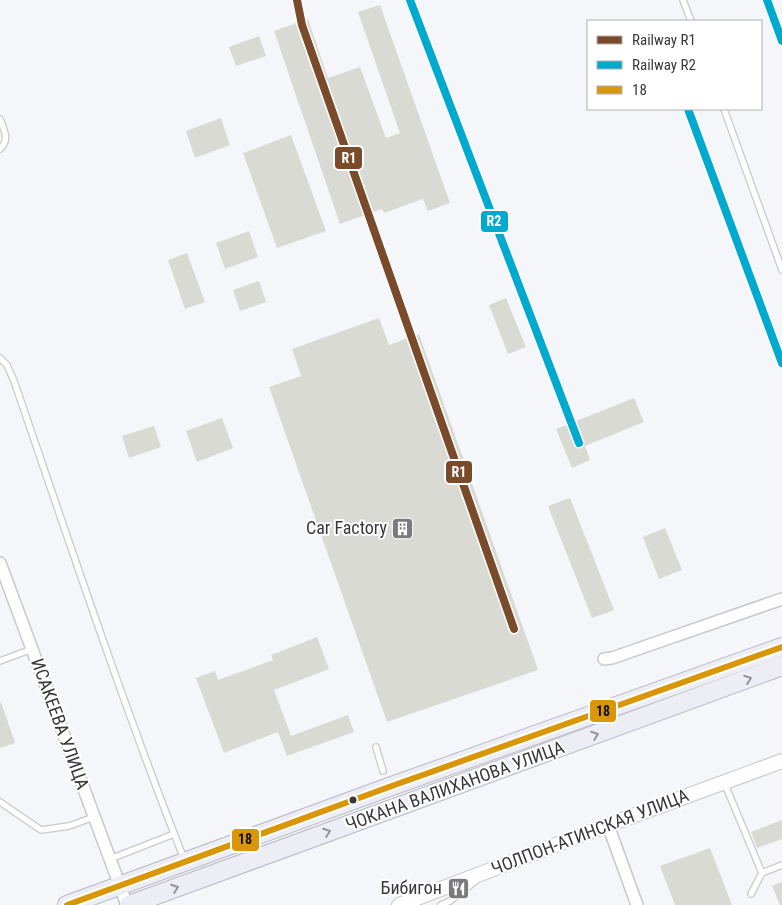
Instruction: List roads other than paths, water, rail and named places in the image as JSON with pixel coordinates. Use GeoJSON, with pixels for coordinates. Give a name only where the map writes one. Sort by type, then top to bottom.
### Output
{"type":"FeatureCollection","features":[{"type":"Feature","properties":{"kind":"main road","name":"ЧОКАНА ВАЛИХАНОВА УЛИЦА"},"geometry":{"type":"LineString","coordinates":[[67,905],[97,900],[119,886],[185,862],[386,779],[782,647]]}},
{"type":"Feature","properties":{"kind":"main road","name":"ЧОКАНА ВАЛИХАНОВА УЛИЦА"},"geometry":{"type":"LineString","coordinates":[[128,905],[782,666]]}},
{"type":"Feature","properties":{"kind":"main road"},"geometry":{"type":"LineString","coordinates":[[386,779],[396,807]]}},
{"type":"Feature","properties":{"kind":"street","name":"ИСАКЕЕВА УЛИЦА"},"geometry":{"type":"LineString","coordinates":[[0,563],[119,886],[128,905]]}},
{"type":"Feature","properties":{"kind":"street"},"geometry":{"type":"LineString","coordinates":[[604,659],[612,658],[782,599]]}},
{"type":"Feature","properties":{"kind":"street","name":"ЧОЛПОН-АТИНСКАЯ УЛИЦА"},"geometry":{"type":"LineString","coordinates":[[399,905],[782,761]]}},
{"type":"Feature","properties":{"kind":"street"},"geometry":{"type":"LineString","coordinates":[[608,825],[637,905]]}},
{"type":"Feature","properties":{"kind":"lane"},"geometry":{"type":"LineString","coordinates":[[683,0],[691,20]]}},
{"type":"Feature","properties":{"kind":"lane"},"geometry":{"type":"LineString","coordinates":[[724,110],[782,270]]}},
{"type":"Feature","properties":{"kind":"lane"},"geometry":{"type":"LineString","coordinates":[[0,119],[7,135],[3,147],[0,149]]}},
{"type":"Feature","properties":{"kind":"lane"},"geometry":{"type":"LineString","coordinates":[[0,358],[7,365],[14,381],[118,683],[185,862]]}},
{"type":"Feature","properties":{"kind":"lane"},"geometry":{"type":"LineString","coordinates":[[0,660],[32,649]]}},
{"type":"Feature","properties":{"kind":"lane"},"geometry":{"type":"LineString","coordinates":[[376,748],[386,779]]}},
{"type":"Feature","properties":{"kind":"lane"},"geometry":{"type":"LineString","coordinates":[[724,782],[762,873]]}},
{"type":"Feature","properties":{"kind":"lane"},"geometry":{"type":"LineString","coordinates":[[0,802],[41,830],[69,826],[94,817]]}},
{"type":"Feature","properties":{"kind":"lane"},"geometry":{"type":"LineString","coordinates":[[110,860],[174,834]]}},
{"type":"Feature","properties":{"kind":"lane"},"geometry":{"type":"LineString","coordinates":[[751,894],[762,873],[782,865]]}},
{"type":"Feature","properties":{"kind":"lane"},"geometry":{"type":"LineString","coordinates":[[441,905],[467,889],[490,870]]}},
{"type":"Feature","properties":{"kind":"rail line","name":"R1"},"geometry":{"type":"LineString","coordinates":[[297,0],[302,25],[514,629]]}},
{"type":"Feature","properties":{"kind":"rail line","name":"R2"},"geometry":{"type":"LineString","coordinates":[[410,0],[579,443]]}},
{"type":"Feature","properties":{"kind":"rail line","name":"R2"},"geometry":{"type":"LineString","coordinates":[[767,0],[782,41]]}},
{"type":"Feature","properties":{"kind":"rail line","name":"R2"},"geometry":{"type":"LineString","coordinates":[[688,110],[782,363]]}},
{"type":"Feature","properties":{"kind":"place","name":"Car Factory"},"geometry":{"type":"Point","coordinates":[403,528]}},
{"type":"Feature","properties":{"kind":"place","name":"Бибигон"},"geometry":{"type":"Point","coordinates":[458,888]}}]}
